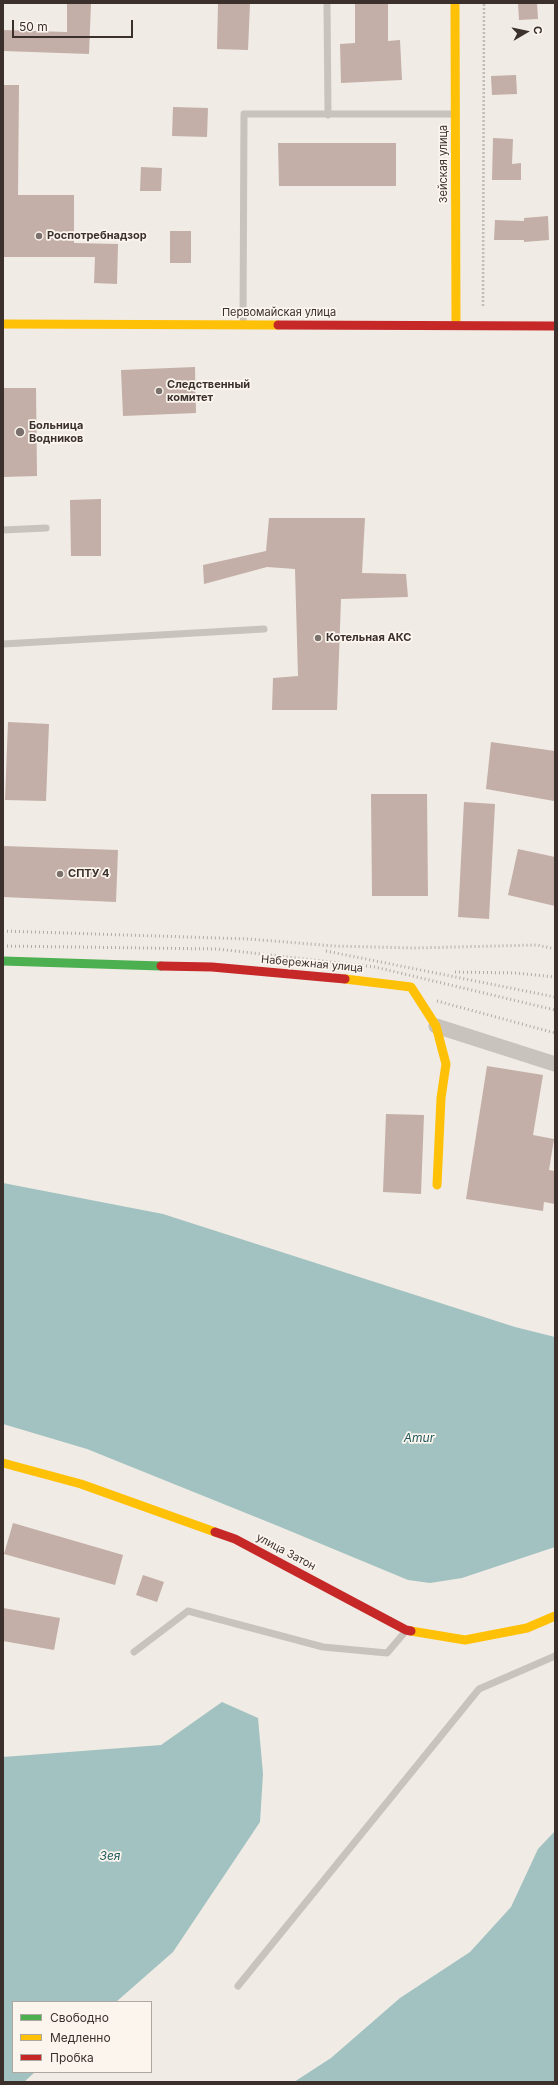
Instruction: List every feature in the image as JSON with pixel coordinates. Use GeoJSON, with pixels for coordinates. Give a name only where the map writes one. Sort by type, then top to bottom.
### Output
{"type":"FeatureCollection","features":[{"type":"Feature","properties":{"kind":"street","name":"Зейская улица"},"geometry":{"type":"LineString","coordinates":[[455,3],[456,325]]}},
{"type":"Feature","properties":{"kind":"street","name":"Первомайская улица"},"geometry":{"type":"LineString","coordinates":[[3,324],[555,326]]}},
{"type":"Feature","properties":{"kind":"street","name":"Набережная улица"},"geometry":{"type":"LineString","coordinates":[[3,961],[212,967],[368,981],[411,987],[436,1026],[446,1064],[441,1098],[437,1185]]}},
{"type":"Feature","properties":{"kind":"street"},"geometry":{"type":"LineString","coordinates":[[436,1026],[555,1064]]}},
{"type":"Feature","properties":{"kind":"street","name":"улица Затон"},"geometry":{"type":"LineString","coordinates":[[3,1463],[81,1484],[235,1539],[406,1630],[465,1640],[528,1628],[555,1616]]}},
{"type":"Feature","properties":{"kind":"lane"},"geometry":{"type":"LineString","coordinates":[[327,3],[328,115]]}},
{"type":"Feature","properties":{"kind":"lane"},"geometry":{"type":"LineString","coordinates":[[243,324],[244,114],[456,114]]}},
{"type":"Feature","properties":{"kind":"lane"},"geometry":{"type":"LineString","coordinates":[[3,530],[46,528]]}},
{"type":"Feature","properties":{"kind":"lane"},"geometry":{"type":"LineString","coordinates":[[3,644],[264,629]]}},
{"type":"Feature","properties":{"kind":"lane"},"geometry":{"type":"LineString","coordinates":[[134,1652],[188,1611],[323,1647],[387,1653],[406,1630]]}},
{"type":"Feature","properties":{"kind":"lane"},"geometry":{"type":"LineString","coordinates":[[238,1986],[479,1689],[555,1656]]}},
{"type":"Feature","properties":{"kind":"path"},"geometry":{"type":"LineString","coordinates":[[483,306],[484,3]]}},
{"type":"Feature","properties":{"kind":"water","name":"Amur"},"geometry":{"type":"Polygon","coordinates":[[[3,1183],[163,1214],[515,1327],[555,1337],[555,1547],[462,1578],[430,1583],[408,1580],[87,1449],[3,1424],[3,1183]]]}},
{"type":"Feature","properties":{"kind":"water","name":"Зея"},"geometry":{"type":"Polygon","coordinates":[[[222,1702],[258,1718],[263,1774],[260,1822],[173,1952],[117,2001],[12,2001],[12,2073],[34,2073],[24,2082],[3,2082],[3,1757],[161,1745],[222,1702]]]}},
{"type":"Feature","properties":{"kind":"water"},"geometry":{"type":"Polygon","coordinates":[[[555,1831],[555,2082],[294,2082],[331,2058],[400,1998],[470,1952],[511,1907],[538,1849],[555,1831]]]}},
{"type":"Feature","properties":{"kind":"building"},"geometry":{"type":"Polygon","coordinates":[[[67,3],[91,3],[89,54],[3,51],[3,30],[67,32],[67,3]]]}},
{"type":"Feature","properties":{"kind":"building"},"geometry":{"type":"Polygon","coordinates":[[[218,3],[250,3],[248,50],[217,49],[218,3]]]}},
{"type":"Feature","properties":{"kind":"building"},"geometry":{"type":"Polygon","coordinates":[[[355,3],[388,3],[388,41],[400,40],[402,80],[341,83],[340,44],[355,43],[355,3]]]}},
{"type":"Feature","properties":{"kind":"building"},"geometry":{"type":"Polygon","coordinates":[[[518,3],[537,3],[538,19],[519,20],[518,3]]]}},
{"type":"Feature","properties":{"kind":"building"},"geometry":{"type":"Polygon","coordinates":[[[516,75],[517,94],[492,95],[491,76],[516,75]]]}},
{"type":"Feature","properties":{"kind":"building"},"geometry":{"type":"Polygon","coordinates":[[[3,85],[19,85],[18,195],[74,195],[74,243],[118,244],[117,284],[94,283],[95,257],[3,257],[3,85]]]}},
{"type":"Feature","properties":{"kind":"building"},"geometry":{"type":"Polygon","coordinates":[[[173,107],[208,108],[207,137],[172,136],[173,107]]]}},
{"type":"Feature","properties":{"kind":"building"},"geometry":{"type":"Polygon","coordinates":[[[493,138],[513,139],[512,164],[521,163],[521,180],[492,180],[493,138]]]}},
{"type":"Feature","properties":{"kind":"building"},"geometry":{"type":"Polygon","coordinates":[[[278,143],[396,143],[396,186],[279,186],[278,143]]]}},
{"type":"Feature","properties":{"kind":"building"},"geometry":{"type":"Polygon","coordinates":[[[141,167],[162,168],[161,191],[140,191],[141,167]]]}},
{"type":"Feature","properties":{"kind":"building"},"geometry":{"type":"Polygon","coordinates":[[[548,216],[549,240],[524,242],[524,240],[494,240],[495,220],[524,221],[524,218],[548,216]]]}},
{"type":"Feature","properties":{"kind":"building"},"geometry":{"type":"Polygon","coordinates":[[[170,231],[191,231],[191,263],[170,263],[170,231]]]}},
{"type":"Feature","properties":{"kind":"building","name":"Следственный комитет"},"geometry":{"type":"Polygon","coordinates":[[[195,367],[196,413],[123,416],[121,370],[195,367]]]}},
{"type":"Feature","properties":{"kind":"building","name":"Больница Водников"},"geometry":{"type":"Polygon","coordinates":[[[3,388],[36,388],[37,476],[3,477],[3,388]]]}},
{"type":"Feature","properties":{"kind":"building"},"geometry":{"type":"Polygon","coordinates":[[[101,499],[101,556],[71,556],[70,500],[101,499]]]}},
{"type":"Feature","properties":{"kind":"building","name":"Котельная АКС"},"geometry":{"type":"Polygon","coordinates":[[[269,518],[365,518],[362,573],[406,574],[408,597],[341,599],[337,710],[272,710],[273,678],[298,676],[295,569],[267,567],[204,584],[203,565],[266,551],[269,518]]]}},
{"type":"Feature","properties":{"kind":"building"},"geometry":{"type":"Polygon","coordinates":[[[8,722],[49,724],[46,801],[5,800],[8,722]]]}},
{"type":"Feature","properties":{"kind":"building"},"geometry":{"type":"Polygon","coordinates":[[[491,742],[555,751],[554,801],[486,789],[491,742]]]}},
{"type":"Feature","properties":{"kind":"building"},"geometry":{"type":"Polygon","coordinates":[[[371,794],[427,794],[428,896],[372,896],[371,794]]]}},
{"type":"Feature","properties":{"kind":"building"},"geometry":{"type":"Polygon","coordinates":[[[464,802],[495,804],[489,919],[458,917],[464,802]]]}},
{"type":"Feature","properties":{"kind":"building","name":"СПТУ 4"},"geometry":{"type":"Polygon","coordinates":[[[3,846],[118,850],[116,902],[3,897],[3,846]]]}},
{"type":"Feature","properties":{"kind":"building"},"geometry":{"type":"Polygon","coordinates":[[[518,849],[555,857],[555,906],[508,895],[518,849]]]}},
{"type":"Feature","properties":{"kind":"building"},"geometry":{"type":"Polygon","coordinates":[[[487,1066],[543,1075],[533,1135],[554,1139],[549,1170],[555,1171],[555,1204],[544,1202],[543,1211],[466,1199],[487,1066]]]}},
{"type":"Feature","properties":{"kind":"building"},"geometry":{"type":"Polygon","coordinates":[[[386,1114],[424,1115],[421,1194],[383,1192],[386,1114]]]}},
{"type":"Feature","properties":{"kind":"building"},"geometry":{"type":"Polygon","coordinates":[[[13,1523],[123,1555],[115,1585],[4,1554],[13,1523]]]}},
{"type":"Feature","properties":{"kind":"building"},"geometry":{"type":"Polygon","coordinates":[[[143,1575],[164,1582],[157,1602],[136,1595],[143,1575]]]}},
{"type":"Feature","properties":{"kind":"building"},"geometry":{"type":"Polygon","coordinates":[[[3,1608],[60,1618],[54,1650],[3,1641],[3,1608]]]}},
{"type":"Feature","properties":{"kind":"railway"},"geometry":{"type":"LineString","coordinates":[[3,931],[249,939],[334,946],[414,948],[537,945],[555,949]]}},
{"type":"Feature","properties":{"kind":"railway"},"geometry":{"type":"LineString","coordinates":[[3,946],[217,949],[375,967],[555,1010]]}},
{"type":"Feature","properties":{"kind":"railway"},"geometry":{"type":"LineString","coordinates":[[326,951],[555,997]]}},
{"type":"Feature","properties":{"kind":"railway"},"geometry":{"type":"LineString","coordinates":[[455,972],[516,973],[555,977]]}},
{"type":"Feature","properties":{"kind":"railway"},"geometry":{"type":"LineString","coordinates":[[437,1001],[555,1033]]}},
{"type":"Feature","properties":{"kind":"traffic: fast"},"geometry":{"type":"LineString","coordinates":[[3,961],[161,966]]}},
{"type":"Feature","properties":{"kind":"traffic: slow"},"geometry":{"type":"LineString","coordinates":[[455,3],[456,325]]}},
{"type":"Feature","properties":{"kind":"traffic: slow"},"geometry":{"type":"LineString","coordinates":[[3,324],[278,325]]}},
{"type":"Feature","properties":{"kind":"traffic: slow"},"geometry":{"type":"LineString","coordinates":[[345,979],[411,987],[436,1026],[446,1064],[441,1098],[437,1185]]}},
{"type":"Feature","properties":{"kind":"traffic: slow"},"geometry":{"type":"LineString","coordinates":[[3,1463],[81,1484],[215,1532]]}},
{"type":"Feature","properties":{"kind":"traffic: slow"},"geometry":{"type":"LineString","coordinates":[[411,1631],[465,1640],[527,1628],[555,1616]]}},
{"type":"Feature","properties":{"kind":"traffic: jam"},"geometry":{"type":"LineString","coordinates":[[278,325],[555,326]]}},
{"type":"Feature","properties":{"kind":"traffic: jam"},"geometry":{"type":"LineString","coordinates":[[161,966],[212,967],[345,979]]}},
{"type":"Feature","properties":{"kind":"traffic: jam"},"geometry":{"type":"LineString","coordinates":[[215,1532],[235,1539],[406,1630],[411,1631]]}},
{"type":"Feature","properties":{"kind":"place","name":"Роспотребнадзор"},"geometry":{"type":"Point","coordinates":[39,236]}},
{"type":"Feature","properties":{"kind":"place","name":"Следственный комитет"},"geometry":{"type":"Point","coordinates":[159,391]}},
{"type":"Feature","properties":{"kind":"place","name":"Больница Водников"},"geometry":{"type":"Point","coordinates":[20,432]}},
{"type":"Feature","properties":{"kind":"place","name":"Котельная АКС"},"geometry":{"type":"Point","coordinates":[318,638]}},
{"type":"Feature","properties":{"kind":"place","name":"СПТУ 4"},"geometry":{"type":"Point","coordinates":[60,874]}}]}
